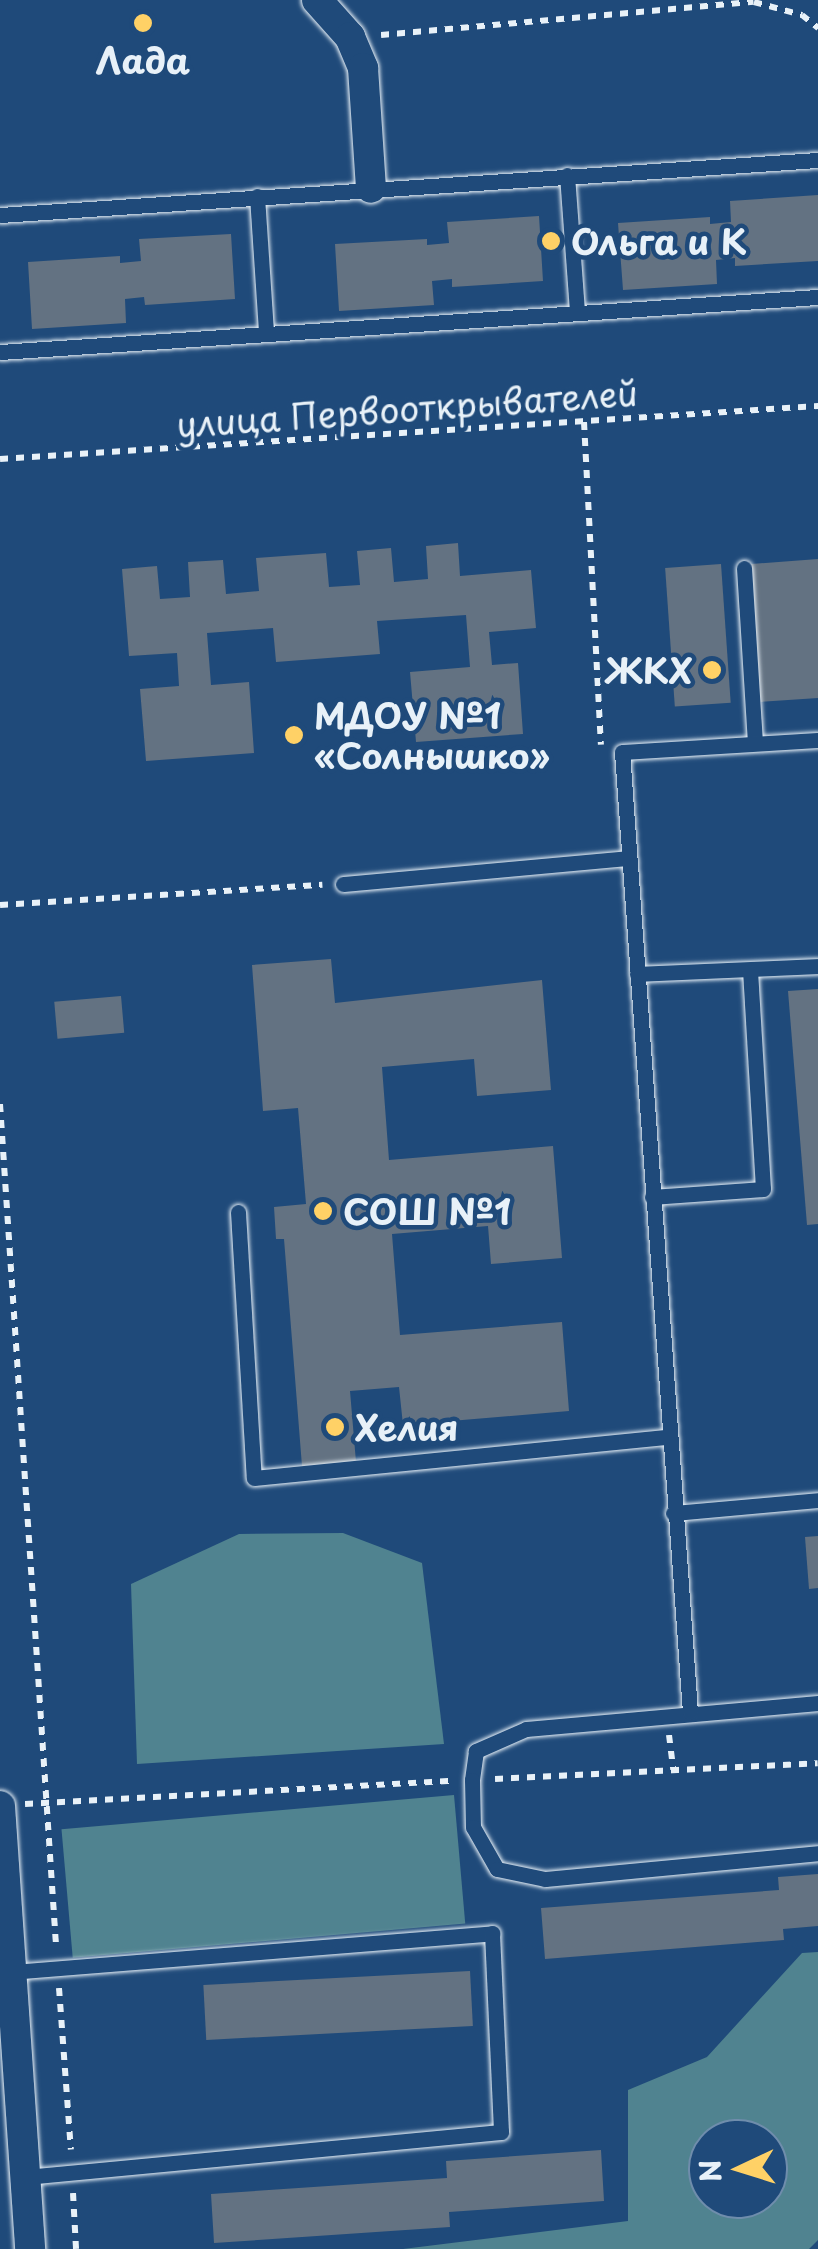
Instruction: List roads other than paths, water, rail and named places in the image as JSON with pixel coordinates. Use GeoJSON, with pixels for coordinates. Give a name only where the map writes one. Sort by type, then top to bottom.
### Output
{"type":"FeatureCollection","features":[{"type":"Feature","properties":{"kind":"street"},"geometry":{"type":"LineString","coordinates":[[318,0],[350,38],[363,68],[371,188]]}},
{"type":"Feature","properties":{"kind":"street"},"geometry":{"type":"LineString","coordinates":[[0,1806],[30,2249]]}},
{"type":"Feature","properties":{"kind":"lane"},"geometry":{"type":"LineString","coordinates":[[0,215],[818,160]]}},
{"type":"Feature","properties":{"kind":"lane"},"geometry":{"type":"LineString","coordinates":[[567,175],[577,312]]}},
{"type":"Feature","properties":{"kind":"lane"},"geometry":{"type":"LineString","coordinates":[[257,196],[266,332]]}},
{"type":"Feature","properties":{"kind":"lane"},"geometry":{"type":"LineString","coordinates":[[0,352],[818,297]]}},
{"type":"Feature","properties":{"kind":"lane"},"geometry":{"type":"LineString","coordinates":[[744,568],[755,743]]}},
{"type":"Feature","properties":{"kind":"lane"},"geometry":{"type":"LineString","coordinates":[[690,1712],[622,752],[818,740]]}},
{"type":"Feature","properties":{"kind":"lane"},"geometry":{"type":"LineString","coordinates":[[343,884],[628,858]]}},
{"type":"Feature","properties":{"kind":"lane"},"geometry":{"type":"LineString","coordinates":[[637,974],[818,966]]}},
{"type":"Feature","properties":{"kind":"lane"},"geometry":{"type":"LineString","coordinates":[[652,1197],[763,1189],[750,972]]}},
{"type":"Feature","properties":{"kind":"lane"},"geometry":{"type":"LineString","coordinates":[[238,1212],[254,1478],[668,1437]]}},
{"type":"Feature","properties":{"kind":"lane"},"geometry":{"type":"LineString","coordinates":[[674,1512],[818,1500]]}},
{"type":"Feature","properties":{"kind":"lane"},"geometry":{"type":"LineString","coordinates":[[818,1703],[690,1712],[496,1737],[476,1751],[472,1780],[473,1827],[497,1869],[545,1878],[818,1853]]}},
{"type":"Feature","properties":{"kind":"lane"},"geometry":{"type":"LineString","coordinates":[[11,1972],[492,1933],[501,2132],[26,2177]]}},
{"type":"Feature","properties":{"kind":"place","name":"Лада"},"geometry":{"type":"Point","coordinates":[143,23]}},
{"type":"Feature","properties":{"kind":"place","name":"Ольга и К"},"geometry":{"type":"Point","coordinates":[551,241]}},
{"type":"Feature","properties":{"kind":"place","name":"ЖКХ"},"geometry":{"type":"Point","coordinates":[712,670]}},
{"type":"Feature","properties":{"kind":"place","name":"МДОУ №1 «Солнышко»"},"geometry":{"type":"Point","coordinates":[294,735]}},
{"type":"Feature","properties":{"kind":"place","name":"СОШ №1"},"geometry":{"type":"Point","coordinates":[323,1211]}},
{"type":"Feature","properties":{"kind":"place","name":"Хелия"},"geometry":{"type":"Point","coordinates":[335,1427]}}]}
